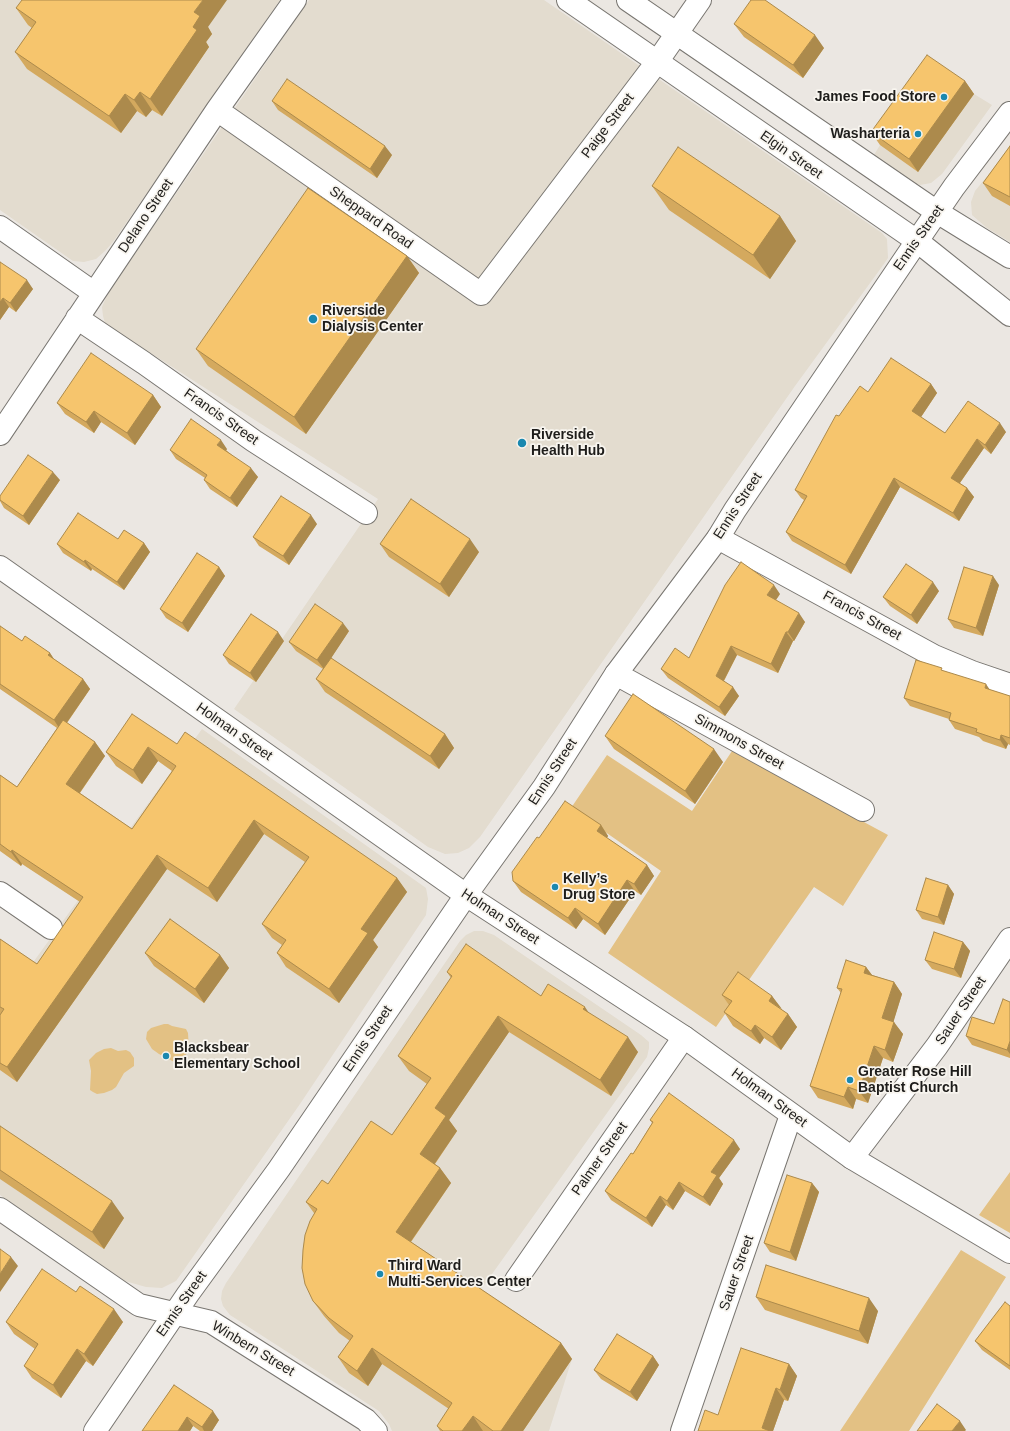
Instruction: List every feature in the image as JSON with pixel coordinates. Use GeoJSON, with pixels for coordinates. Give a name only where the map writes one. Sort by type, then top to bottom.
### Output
{"type":"FeatureCollection","features":[{"type":"Feature","properties":{"kind":"street","name":"Delano Street"},"geometry":{"type":"LineString","coordinates":[[0,434],[217,110],[295,0]]}},
{"type":"Feature","properties":{"kind":"street","name":"Elgin Street"},"geometry":{"type":"LineString","coordinates":[[568,0],[917,241],[1010,315]]}},
{"type":"Feature","properties":{"kind":"street"},"geometry":{"type":"LineString","coordinates":[[628,0],[937,212],[1010,257]]}},
{"type":"Feature","properties":{"kind":"street","name":"Paige Street"},"geometry":{"type":"LineString","coordinates":[[513,251],[657,62],[700,0]]}},
{"type":"Feature","properties":{"kind":"street","name":"Sheppard Road"},"geometry":{"type":"LineString","coordinates":[[217,110],[481,294],[513,251]]}},
{"type":"Feature","properties":{"kind":"street","name":"Ennis Street"},"geometry":{"type":"LineString","coordinates":[[95,1431],[175,1313],[279,1169],[466,895],[544,787],[616,674],[718,538],[735,510],[917,241],[1010,113]]}},
{"type":"Feature","properties":{"kind":"street"},"geometry":{"type":"LineString","coordinates":[[0,227],[94,292]]}},
{"type":"Feature","properties":{"kind":"street","name":"Francis Street"},"geometry":{"type":"LineString","coordinates":[[77,318],[144,363],[254,441],[366,513]]}},
{"type":"Feature","properties":{"kind":"street","name":"Francis Street"},"geometry":{"type":"LineString","coordinates":[[718,538],[934,656],[972,672],[1010,685]]}},
{"type":"Feature","properties":{"kind":"street","name":"Holman Street"},"geometry":{"type":"LineString","coordinates":[[0,567],[466,895],[684,1037],[852,1158],[1010,1252]]}},
{"type":"Feature","properties":{"kind":"street","name":"Simmons Street"},"geometry":{"type":"LineString","coordinates":[[616,674],[863,810]]}},
{"type":"Feature","properties":{"kind":"street"},"geometry":{"type":"LineString","coordinates":[[0,893],[51,928]]}},
{"type":"Feature","properties":{"kind":"street","name":"Sauer Street"},"geometry":{"type":"LineString","coordinates":[[852,1158],[937,1046],[1010,939]]}},
{"type":"Feature","properties":{"kind":"street","name":"Palmer Street"},"geometry":{"type":"LineString","coordinates":[[516,1280],[684,1037]]}},
{"type":"Feature","properties":{"kind":"street","name":"Sauer Street"},"geometry":{"type":"LineString","coordinates":[[682,1431],[791,1115]]}},
{"type":"Feature","properties":{"kind":"street","name":"Winbern Street"},"geometry":{"type":"LineString","coordinates":[[0,1209],[139,1305],[211,1322],[366,1420],[376,1431]]}},
{"type":"Feature","properties":{"kind":"shaded area"},"geometry":{"type":"Polygon","coordinates":[[[0,0],[280,0],[113,242],[96,259],[84,262],[73,261],[0,210],[0,0]]]}},
{"type":"Feature","properties":{"kind":"shaded area","name":"Riverside Health Hub"},"geometry":{"type":"Polygon","coordinates":[[[309,0],[544,0],[882,233],[887,239],[888,258],[795,386],[480,837],[469,848],[458,853],[445,854],[428,847],[234,709],[378,499],[124,336],[105,323],[103,316],[102,307],[108,293],[309,0]]]}},
{"type":"Feature","properties":{"kind":"shaded area"},"geometry":{"type":"Polygon","coordinates":[[[974,94],[992,105],[942,174],[931,183],[920,185],[912,182],[874,155],[880,145],[974,94]]]}},
{"type":"Feature","properties":{"kind":"shaded area"},"geometry":{"type":"Polygon","coordinates":[[[1010,148],[1010,242],[987,228],[972,215],[971,202],[975,191],[1010,148]]]}},
{"type":"Feature","properties":{"kind":"shaded area","name":"Blacksbear Elementary School"},"geometry":{"type":"Polygon","coordinates":[[[202,729],[426,888],[428,899],[426,915],[300,1104],[176,1281],[162,1288],[146,1287],[125,1281],[0,1195],[0,1008],[202,729]]]}},
{"type":"Feature","properties":{"kind":"shaded area"},"geometry":{"type":"Polygon","coordinates":[[[732,751],[888,835],[843,906],[814,887],[716,1027],[608,953],[661,871],[571,808],[607,755],[692,811],[732,751]]]}},
{"type":"Feature","properties":{"kind":"shaded area"},"geometry":{"type":"Polygon","coordinates":[[[474,931],[483,931],[494,935],[641,1035],[649,1042],[649,1048],[647,1057],[477,1295],[572,1359],[549,1431],[392,1431],[389,1424],[379,1411],[230,1315],[223,1306],[221,1299],[222,1291],[460,941],[466,935],[474,931]]]}},
{"type":"Feature","properties":{"kind":"shaded area"},"geometry":{"type":"Polygon","coordinates":[[[164,1024],[186,1029],[188,1033],[189,1051],[178,1064],[152,1049],[146,1039],[147,1032],[151,1028],[164,1024]]]}},
{"type":"Feature","properties":{"kind":"shaded area"},"geometry":{"type":"Polygon","coordinates":[[[111,1048],[118,1051],[126,1050],[130,1052],[134,1058],[134,1066],[124,1073],[116,1087],[104,1093],[97,1094],[90,1090],[91,1071],[89,1060],[96,1053],[104,1049],[111,1048]]]}},
{"type":"Feature","properties":{"kind":"shaded area"},"geometry":{"type":"Polygon","coordinates":[[[1010,1172],[1010,1233],[979,1215],[1010,1172]]]}},
{"type":"Feature","properties":{"kind":"shaded area"},"geometry":{"type":"Polygon","coordinates":[[[961,1250],[1006,1277],[909,1431],[840,1431],[961,1250]]]}},
{"type":"Feature","properties":{"kind":"building"},"geometry":{"type":"Polygon","coordinates":[[[22,0],[203,0],[194,12],[200,16],[193,27],[197,30],[150,99],[140,92],[134,100],[125,94],[109,116],[15,52],[36,22],[16,8],[22,0]]]}},
{"type":"Feature","properties":{"kind":"building"},"geometry":{"type":"Polygon","coordinates":[[[751,0],[765,0],[815,35],[793,65],[734,24],[751,0]]]}},
{"type":"Feature","properties":{"kind":"building"},"geometry":{"type":"Polygon","coordinates":[[[927,55],[965,81],[909,159],[871,132],[927,55]]]}},
{"type":"Feature","properties":{"kind":"building"},"geometry":{"type":"Polygon","coordinates":[[[287,79],[385,146],[370,169],[272,101],[287,79]]]}},
{"type":"Feature","properties":{"kind":"building"},"geometry":{"type":"Polygon","coordinates":[[[1010,146],[1010,197],[983,183],[1010,146]]]}},
{"type":"Feature","properties":{"kind":"building"},"geometry":{"type":"Polygon","coordinates":[[[678,147],[780,216],[753,255],[652,186],[678,147]]]}},
{"type":"Feature","properties":{"kind":"building","name":"Riverside Dialysis Center"},"geometry":{"type":"Polygon","coordinates":[[[308,188],[407,256],[294,417],[196,349],[308,188]]]}},
{"type":"Feature","properties":{"kind":"building"},"geometry":{"type":"Polygon","coordinates":[[[0,262],[27,280],[10,303],[3,298],[0,302],[0,262]]]}},
{"type":"Feature","properties":{"kind":"building"},"geometry":{"type":"Polygon","coordinates":[[[91,353],[153,395],[127,433],[94,411],[86,422],[57,403],[91,353]]]}},
{"type":"Feature","properties":{"kind":"building"},"geometry":{"type":"Polygon","coordinates":[[[891,358],[931,384],[912,411],[945,433],[968,401],[1000,423],[985,445],[977,439],[951,478],[967,488],[953,513],[894,478],[845,565],[786,532],[807,496],[795,490],[836,415],[839,416],[860,386],[868,392],[891,358]]]}},
{"type":"Feature","properties":{"kind":"building"},"geometry":{"type":"Polygon","coordinates":[[[191,419],[221,440],[217,445],[251,468],[230,498],[204,480],[207,475],[170,450],[191,419]]]}},
{"type":"Feature","properties":{"kind":"building"},"geometry":{"type":"Polygon","coordinates":[[[28,455],[53,472],[23,516],[0,500],[0,496],[28,455]]]}},
{"type":"Feature","properties":{"kind":"building"},"geometry":{"type":"Polygon","coordinates":[[[281,496],[311,515],[283,556],[253,537],[281,496]]]}},
{"type":"Feature","properties":{"kind":"building"},"geometry":{"type":"Polygon","coordinates":[[[411,499],[470,539],[440,584],[380,544],[411,499]]]}},
{"type":"Feature","properties":{"kind":"building"},"geometry":{"type":"Polygon","coordinates":[[[78,513],[118,539],[124,530],[144,543],[117,582],[85,560],[84,562],[57,544],[78,513]]]}},
{"type":"Feature","properties":{"kind":"building"},"geometry":{"type":"Polygon","coordinates":[[[197,553],[219,567],[182,623],[160,609],[197,553]]]}},
{"type":"Feature","properties":{"kind":"building"},"geometry":{"type":"Polygon","coordinates":[[[741,562],[774,585],[767,595],[799,613],[788,632],[786,632],[771,664],[731,646],[716,676],[733,687],[719,707],[661,669],[675,648],[689,658],[725,585],[741,562]]]}},
{"type":"Feature","properties":{"kind":"building"},"geometry":{"type":"Polygon","coordinates":[[[906,564],[933,582],[911,615],[883,597],[906,564]]]}},
{"type":"Feature","properties":{"kind":"building"},"geometry":{"type":"Polygon","coordinates":[[[964,567],[993,576],[976,628],[948,619],[964,567]]]}},
{"type":"Feature","properties":{"kind":"building"},"geometry":{"type":"Polygon","coordinates":[[[315,604],[343,623],[317,660],[289,642],[315,604]]]}},
{"type":"Feature","properties":{"kind":"building"},"geometry":{"type":"Polygon","coordinates":[[[251,614],[278,632],[250,673],[223,655],[251,614]]]}},
{"type":"Feature","properties":{"kind":"building"},"geometry":{"type":"Polygon","coordinates":[[[0,626],[22,641],[25,636],[50,653],[48,655],[83,679],[54,720],[0,684],[0,626]]]}},
{"type":"Feature","properties":{"kind":"building"},"geometry":{"type":"Polygon","coordinates":[[[331,658],[445,734],[430,756],[316,679],[331,658]]]}},
{"type":"Feature","properties":{"kind":"building"},"geometry":{"type":"Polygon","coordinates":[[[916,660],[942,668],[941,670],[986,684],[985,688],[1010,696],[1010,738],[1001,735],[1000,740],[976,732],[977,729],[949,720],[951,713],[904,698],[916,660]]]}},
{"type":"Feature","properties":{"kind":"building"},"geometry":{"type":"Polygon","coordinates":[[[633,694],[714,749],[685,791],[605,736],[633,694]]]}},
{"type":"Feature","properties":{"kind":"building"},"geometry":{"type":"Polygon","coordinates":[[[132,714],[177,744],[185,732],[397,878],[361,929],[368,933],[329,989],[277,953],[286,940],[262,924],[309,857],[254,820],[208,888],[157,855],[7,1067],[0,1063],[0,1015],[4,1009],[0,1007],[0,939],[37,964],[83,897],[12,850],[11,852],[0,844],[0,775],[17,787],[63,720],[95,742],[66,784],[132,829],[176,766],[148,747],[133,770],[106,752],[132,714]]]}},
{"type":"Feature","properties":{"kind":"building"},"geometry":{"type":"Polygon","coordinates":[[[565,801],[601,825],[597,831],[647,865],[634,884],[627,880],[598,924],[575,908],[568,918],[513,881],[512,872],[537,837],[539,838],[565,801]]]}},
{"type":"Feature","properties":{"kind":"building"},"geometry":{"type":"Polygon","coordinates":[[[926,878],[948,885],[938,917],[916,910],[926,878]]]}},
{"type":"Feature","properties":{"kind":"building"},"geometry":{"type":"Polygon","coordinates":[[[170,919],[220,955],[195,989],[145,953],[170,919]]]}},
{"type":"Feature","properties":{"kind":"building"},"geometry":{"type":"Polygon","coordinates":[[[934,932],[963,942],[954,969],[925,960],[934,932]]]}},
{"type":"Feature","properties":{"kind":"building","name":"Third Ward Multi-Services Center"},"geometry":{"type":"Polygon","coordinates":[[[466,944],[541,996],[548,984],[585,1007],[583,1009],[628,1037],[600,1080],[498,1016],[435,1108],[446,1116],[420,1154],[440,1168],[396,1232],[561,1343],[501,1431],[493,1431],[473,1416],[462,1431],[443,1431],[437,1426],[452,1403],[372,1348],[357,1371],[338,1357],[353,1336],[329,1318],[313,1301],[305,1284],[302,1268],[305,1235],[310,1221],[317,1209],[306,1202],[322,1180],[328,1184],[371,1121],[392,1135],[431,1078],[398,1056],[452,976],[447,972],[466,944]]]}},
{"type":"Feature","properties":{"kind":"building"},"geometry":{"type":"Polygon","coordinates":[[[846,960],[866,967],[864,973],[894,982],[882,1018],[894,1022],[885,1050],[874,1046],[859,1091],[848,1087],[844,1097],[810,1086],[842,989],[837,988],[846,960]]]}},
{"type":"Feature","properties":{"kind":"building"},"geometry":{"type":"Polygon","coordinates":[[[738,972],[772,996],[769,1001],[788,1014],[772,1037],[755,1025],[751,1031],[724,1012],[732,1001],[722,995],[738,972]]]}},
{"type":"Feature","properties":{"kind":"building"},"geometry":{"type":"Polygon","coordinates":[[[1003,999],[1010,1002],[1010,1041],[1007,1050],[966,1036],[972,1017],[994,1024],[1003,999]]]}},
{"type":"Feature","properties":{"kind":"building"},"geometry":{"type":"Polygon","coordinates":[[[669,1093],[734,1140],[711,1172],[717,1175],[703,1197],[679,1182],[667,1201],[660,1196],[646,1218],[605,1191],[631,1153],[633,1154],[653,1122],[650,1120],[669,1093]]]}},
{"type":"Feature","properties":{"kind":"building"},"geometry":{"type":"Polygon","coordinates":[[[0,1126],[112,1201],[92,1232],[0,1170],[0,1126]]]}},
{"type":"Feature","properties":{"kind":"building"},"geometry":{"type":"Polygon","coordinates":[[[787,1175],[812,1183],[790,1252],[764,1243],[787,1175]]]}},
{"type":"Feature","properties":{"kind":"building"},"geometry":{"type":"Polygon","coordinates":[[[0,1249],[11,1257],[0,1274],[0,1249]]]}},
{"type":"Feature","properties":{"kind":"building"},"geometry":{"type":"Polygon","coordinates":[[[766,1265],[869,1298],[859,1331],[756,1297],[766,1265]]]}},
{"type":"Feature","properties":{"kind":"building"},"geometry":{"type":"Polygon","coordinates":[[[42,1269],[76,1292],[80,1286],[114,1309],[84,1354],[77,1349],[53,1385],[24,1366],[38,1344],[6,1322],[42,1269]]]}},
{"type":"Feature","properties":{"kind":"building"},"geometry":{"type":"Polygon","coordinates":[[[1005,1302],[1010,1306],[1010,1366],[975,1341],[1005,1302]]]}},
{"type":"Feature","properties":{"kind":"building"},"geometry":{"type":"Polygon","coordinates":[[[617,1334],[653,1356],[630,1392],[594,1370],[617,1334]]]}},
{"type":"Feature","properties":{"kind":"building"},"geometry":{"type":"Polygon","coordinates":[[[741,1348],[789,1364],[780,1390],[776,1388],[762,1428],[770,1431],[698,1431],[705,1410],[718,1415],[741,1348]]]}},
{"type":"Feature","properties":{"kind":"building"},"geometry":{"type":"Polygon","coordinates":[[[174,1385],[213,1411],[202,1427],[187,1417],[178,1431],[142,1431],[174,1385]]]}},
{"type":"Feature","properties":{"kind":"building"},"geometry":{"type":"Polygon","coordinates":[[[937,1404],[960,1421],[952,1431],[917,1431],[937,1404]]]}},
{"type":"Feature","properties":{"kind":"place","name":"James Food Store"},"geometry":{"type":"Point","coordinates":[944,97]}},
{"type":"Feature","properties":{"kind":"place","name":"Washarteria"},"geometry":{"type":"Point","coordinates":[918,134]}},
{"type":"Feature","properties":{"kind":"place","name":"Riverside Dialysis Center"},"geometry":{"type":"Point","coordinates":[313,319]}},
{"type":"Feature","properties":{"kind":"place","name":"Riverside Health Hub"},"geometry":{"type":"Point","coordinates":[522,443]}},
{"type":"Feature","properties":{"kind":"place","name":"Kelly’s Drug Store"},"geometry":{"type":"Point","coordinates":[555,887]}},
{"type":"Feature","properties":{"kind":"place","name":"Blacksbear Elementary School"},"geometry":{"type":"Point","coordinates":[166,1056]}},
{"type":"Feature","properties":{"kind":"place","name":"Greater Rose Hill Baptist Church"},"geometry":{"type":"Point","coordinates":[850,1080]}},
{"type":"Feature","properties":{"kind":"place","name":"Third Ward Multi-Services Center"},"geometry":{"type":"Point","coordinates":[380,1274]}}]}
